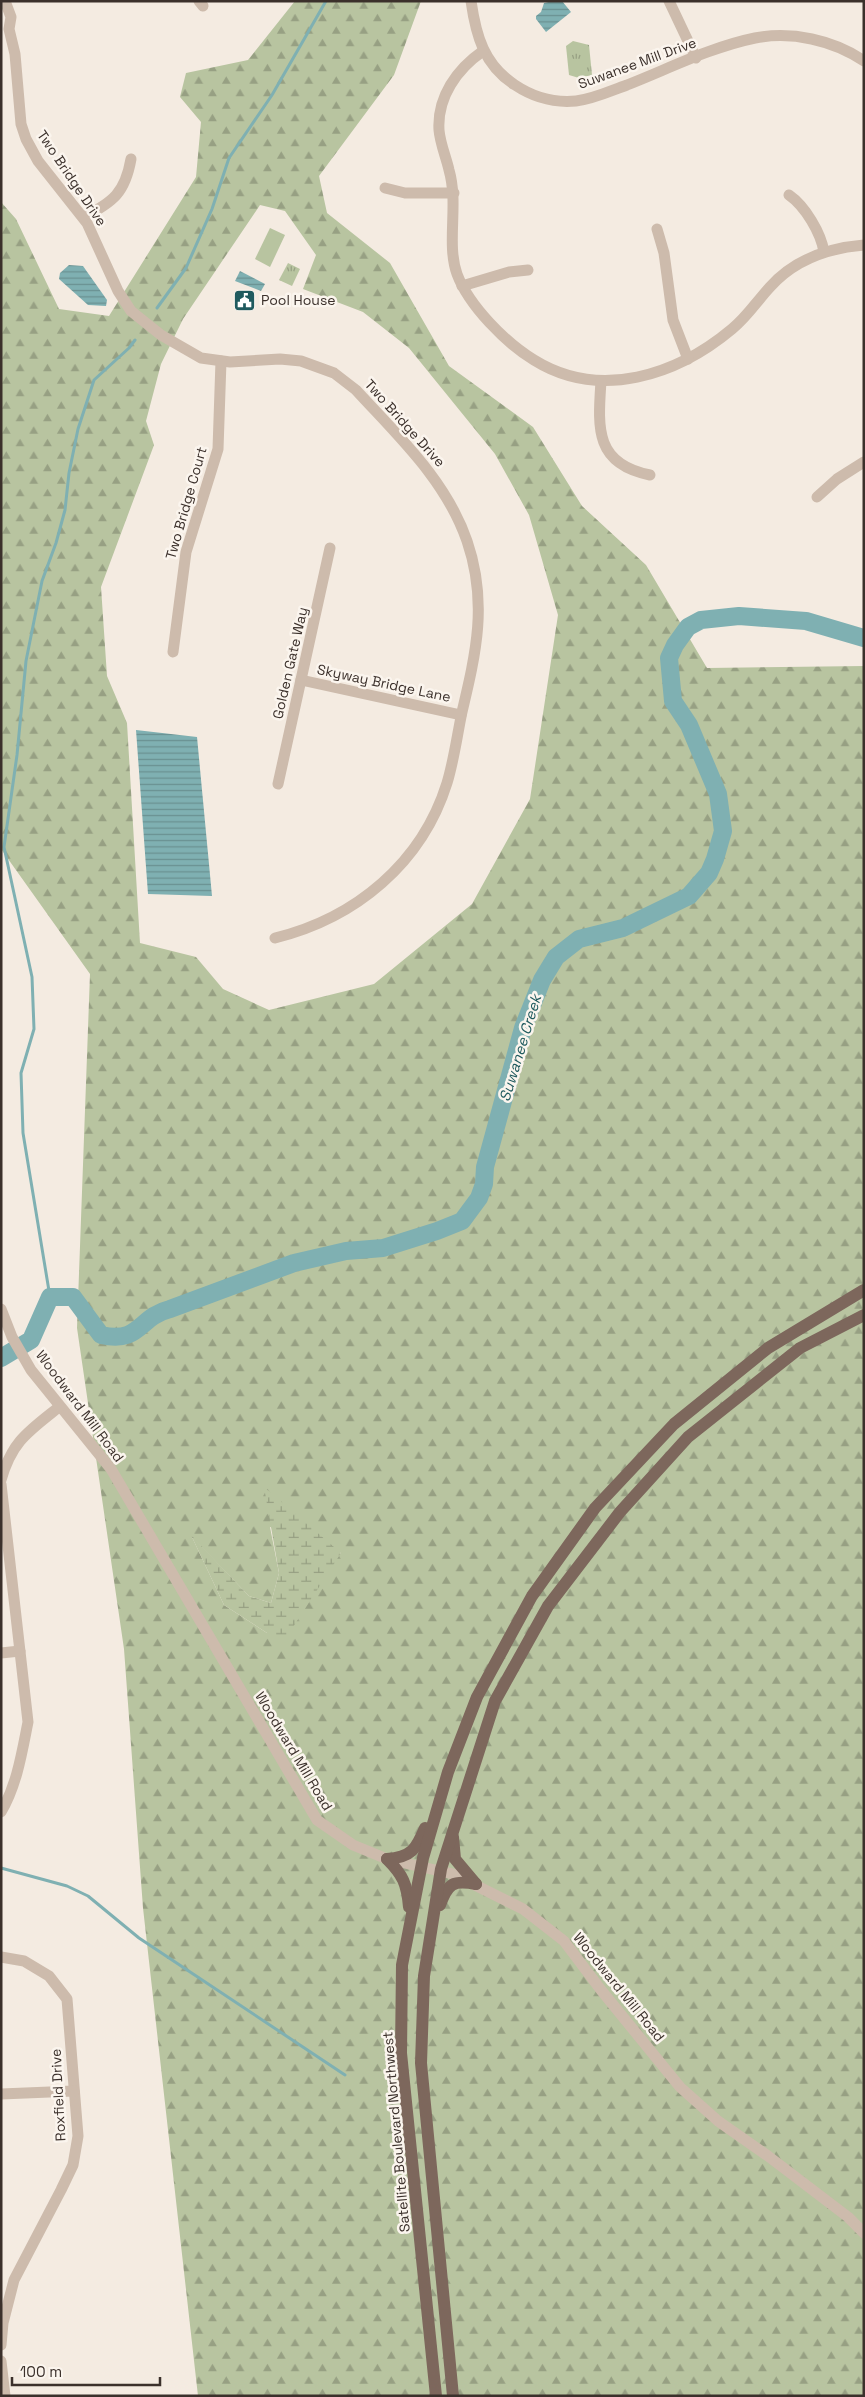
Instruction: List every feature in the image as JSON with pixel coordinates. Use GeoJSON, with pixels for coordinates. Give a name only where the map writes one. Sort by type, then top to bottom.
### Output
{"type":"FeatureCollection","features":[{"type":"Feature","properties":{"kind":"main road","name":"Satellite Boulevard Northwest"},"geometry":{"type":"LineString","coordinates":[[436,2396],[401,2053],[402,1965],[421,1866],[448,1772],[477,1697],[532,1596],[595,1508],[674,1424],[768,1348],[864,1290]]}},
{"type":"Feature","properties":{"kind":"main road"},"geometry":{"type":"LineString","coordinates":[[453,2396],[421,2062],[424,1976],[441,1869],[495,1701],[548,1606],[620,1512],[688,1437],[800,1348],[864,1314]]}},
{"type":"Feature","properties":{"kind":"main road"},"geometry":{"type":"LineString","coordinates":[[387,1859],[400,1858],[410,1853],[418,1843],[448,1772]]}},
{"type":"Feature","properties":{"kind":"main road"},"geometry":{"type":"LineString","coordinates":[[453,1830],[455,1859],[476,1884]]}},
{"type":"Feature","properties":{"kind":"main road"},"geometry":{"type":"LineString","coordinates":[[387,1859],[401,1874],[408,1891],[410,1925]]}},
{"type":"Feature","properties":{"kind":"main road"},"geometry":{"type":"LineString","coordinates":[[432,1924],[445,1891],[452,1885],[462,1881],[476,1884]]}},
{"type":"Feature","properties":{"kind":"street","name":"Two Bridge Drive"},"geometry":{"type":"LineString","coordinates":[[5,1],[11,17],[5,26],[15,54],[21,124],[26,139],[38,161],[84,218],[118,291],[131,311],[151,328],[194,354],[220,361],[287,360],[308,363],[334,374],[356,390],[436,479],[452,505],[464,533],[473,562],[478,592],[477,649],[452,768],[442,798],[419,841],[399,866],[376,889],[343,912],[307,929],[276,938]]}},
{"type":"Feature","properties":{"kind":"street","name":"Suwanee Mill Drive"},"geometry":{"type":"LineString","coordinates":[[471,1],[477,37],[483,51],[498,71],[517,87],[537,96],[560,101],[596,96],[746,40],[786,36],[826,42],[864,61]]}},
{"type":"Feature","properties":{"kind":"street"},"geometry":{"type":"LineString","coordinates":[[668,1],[696,58]]}},
{"type":"Feature","properties":{"kind":"street"},"geometry":{"type":"LineString","coordinates":[[483,51],[464,65],[455,77],[440,110],[439,130],[454,193],[453,253],[455,267],[462,286],[474,303],[498,330],[529,357],[566,375],[601,381],[645,376],[688,358],[734,328],[769,287],[791,268],[824,252],[864,245]]}},
{"type":"Feature","properties":{"kind":"street"},"geometry":{"type":"LineString","coordinates":[[84,218],[118,195],[125,182],[131,159]]}},
{"type":"Feature","properties":{"kind":"street"},"geometry":{"type":"LineString","coordinates":[[385,188],[404,193],[454,193]]}},
{"type":"Feature","properties":{"kind":"street"},"geometry":{"type":"LineString","coordinates":[[789,195],[804,210],[822,241],[824,252]]}},
{"type":"Feature","properties":{"kind":"street"},"geometry":{"type":"LineString","coordinates":[[656,229],[664,253],[673,320],[688,358]]}},
{"type":"Feature","properties":{"kind":"street"},"geometry":{"type":"LineString","coordinates":[[462,286],[509,272],[528,270]]}},
{"type":"Feature","properties":{"kind":"street","name":"Two Bridge Court"},"geometry":{"type":"LineString","coordinates":[[173,652],[186,552],[218,450],[220,361]]}},
{"type":"Feature","properties":{"kind":"street"},"geometry":{"type":"LineString","coordinates":[[601,381],[599,425],[604,443],[622,465],[633,471],[650,475]]}},
{"type":"Feature","properties":{"kind":"street"},"geometry":{"type":"LineString","coordinates":[[816,497],[837,479],[864,462]]}},
{"type":"Feature","properties":{"kind":"street","name":"Golden Gate Way"},"geometry":{"type":"LineString","coordinates":[[278,784],[330,548]]}},
{"type":"Feature","properties":{"kind":"street","name":"Skyway Bridge Lane"},"geometry":{"type":"LineString","coordinates":[[301,680],[462,715]]}},
{"type":"Feature","properties":{"kind":"street","name":"Woodward Mill Road"},"geometry":{"type":"LineString","coordinates":[[1,1309],[12,1337],[31,1370],[111,1469],[317,1820],[352,1845],[387,1859],[441,1869],[476,1884],[523,1909],[564,1940],[601,1990],[680,2087],[718,2121],[768,2156],[848,2217],[864,2233]]}},
{"type":"Feature","properties":{"kind":"street"},"geometry":{"type":"LineString","coordinates":[[1,1480],[7,1459],[20,1439],[59,1407]]}},
{"type":"Feature","properties":{"kind":"street"},"geometry":{"type":"LineString","coordinates":[[1,1484],[28,1722],[21,1761],[7,1802],[1,1812]]}},
{"type":"Feature","properties":{"kind":"street"},"geometry":{"type":"LineString","coordinates":[[1,1653],[20,1651]]}},
{"type":"Feature","properties":{"kind":"street","name":"Roxfield Drive"},"geometry":{"type":"LineString","coordinates":[[1,1957],[24,1961],[49,1976],[66,2000],[78,2136],[73,2165],[14,2280],[3,2323],[1,2346]]}},
{"type":"Feature","properties":{"kind":"street"},"geometry":{"type":"LineString","coordinates":[[1,2094],[74,2090]]}},
{"type":"Feature","properties":{"kind":"street"},"geometry":{"type":"LineString","coordinates":[[1,2361],[5,2396]]}},
{"type":"Feature","properties":{"kind":"green space"},"geometry":{"type":"Polygon","coordinates":[[[295,1],[421,1],[394,75],[319,176],[327,213],[390,263],[449,366],[533,427],[582,506],[646,565],[707,668],[864,666],[864,2396],[198,2396],[143,1908],[124,1649],[77,1328],[90,974],[1,849],[1,202],[16,219],[59,309],[109,316],[196,177],[201,122],[180,97],[186,73],[248,60],[295,1]],[[260,205],[183,319],[161,364],[146,421],[154,445],[101,587],[107,676],[127,723],[140,943],[196,957],[223,989],[269,1010],[374,984],[472,904],[530,799],[558,615],[529,515],[495,454],[409,348],[363,312],[303,289],[316,255],[285,211],[260,205]],[[270,1527],[279,1573],[271,1603],[249,1596],[192,1537],[224,1605],[267,1633],[341,1553],[270,1527]]]}},
{"type":"Feature","properties":{"kind":"green space"},"geometry":{"type":"Polygon","coordinates":[[[573,41],[589,45],[592,75],[579,78],[569,75],[566,46],[573,41]]]}},
{"type":"Feature","properties":{"kind":"green space"},"geometry":{"type":"Polygon","coordinates":[[[270,228],[285,235],[270,267],[255,259],[270,228]]]}},
{"type":"Feature","properties":{"kind":"green space"},"geometry":{"type":"Polygon","coordinates":[[[288,263],[300,269],[292,286],[279,280],[288,263]]]}},
{"type":"Feature","properties":{"kind":"green space"},"geometry":{"type":"Polygon","coordinates":[[[264,1487],[341,1553],[286,1638],[267,1633],[224,1605],[191,1535],[249,1596],[271,1603],[279,1573],[264,1487]]]}},
{"type":"Feature","properties":{"kind":"water"},"geometry":{"type":"Polygon","coordinates":[[[562,1],[571,12],[546,32],[536,19],[536,16],[541,12],[544,3],[562,1]]]}},
{"type":"Feature","properties":{"kind":"water"},"geometry":{"type":"Polygon","coordinates":[[[69,265],[83,266],[107,300],[106,306],[88,305],[59,279],[60,273],[69,265]]]}},
{"type":"Feature","properties":{"kind":"water"},"geometry":{"type":"Polygon","coordinates":[[[240,271],[265,284],[261,291],[235,281],[240,271]]]}},
{"type":"Feature","properties":{"kind":"water"},"geometry":{"type":"Polygon","coordinates":[[[136,730],[197,737],[212,896],[148,894],[136,730]]]}},
{"type":"Feature","properties":{"kind":"waterway"},"geometry":{"type":"LineString","coordinates":[[157,308],[186,268],[212,209],[229,158],[272,95],[326,1]]}},
{"type":"Feature","properties":{"kind":"waterway"},"geometry":{"type":"LineString","coordinates":[[50,1297],[23,1133],[21,1073],[34,1029],[32,977],[4,847],[17,755],[26,661],[42,581],[56,543],[65,510],[69,473],[78,429],[94,380],[129,348],[135,340]]}},
{"type":"Feature","properties":{"kind":"waterway","name":"Suwanee Creek"},"geometry":{"type":"LineString","coordinates":[[1,1358],[31,1340],[50,1297],[73,1297],[101,1335],[124,1336],[132,1333],[159,1313],[294,1263],[346,1251],[383,1248],[462,1221],[479,1198],[484,1184],[485,1167],[523,1028],[542,980],[556,957],[579,939],[623,928],[689,896],[709,873],[715,859],[723,831],[718,794],[689,725],[673,701],[669,658],[675,645],[688,627],[701,620],[739,616],[806,621],[864,638]]}},
{"type":"Feature","properties":{"kind":"waterway"},"geometry":{"type":"LineString","coordinates":[[1,1868],[67,1886],[88,1896],[139,1938],[345,2075]]}},
{"type":"Feature","properties":{"kind":"place","name":"Pool House"},"geometry":{"type":"Point","coordinates":[245,300]}}]}
